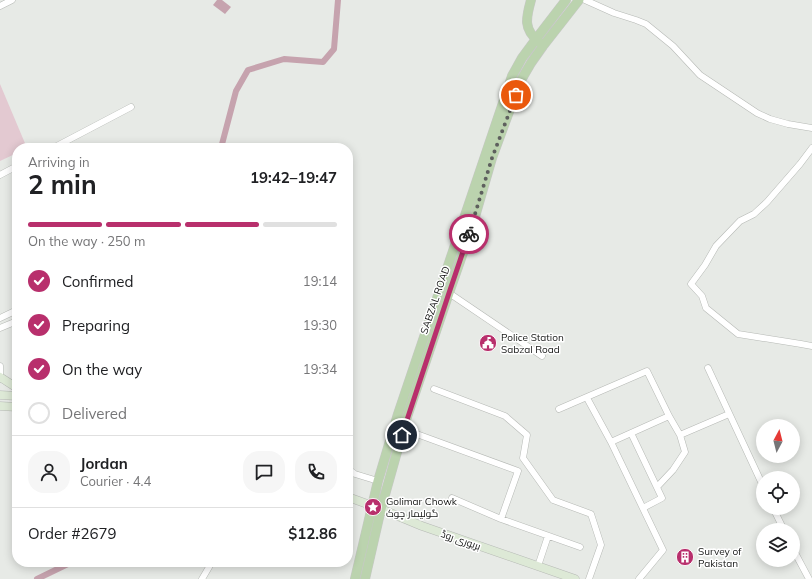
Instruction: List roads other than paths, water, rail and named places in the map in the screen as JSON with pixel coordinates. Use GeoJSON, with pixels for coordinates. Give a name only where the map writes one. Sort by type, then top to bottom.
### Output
{"type":"FeatureCollection","features":[{"type":"Feature","properties":{"kind":"main road"},"geometry":{"type":"LineString","coordinates":[[531,0],[527,19],[527,28],[544,46]]}},
{"type":"Feature","properties":{"kind":"main road","name":"SABZAL ROAD"},"geometry":{"type":"LineString","coordinates":[[365,579],[381,509],[438,309],[512,76],[522,58],[566,0]]}},
{"type":"Feature","properties":{"kind":"main road","name":"SABZAL ROAD"},"geometry":{"type":"LineString","coordinates":[[355,579],[378,481],[398,414],[438,309],[449,293],[472,227],[492,158],[520,82],[531,63],[579,0]]}},
{"type":"Feature","properties":{"kind":"main road"},"geometry":{"type":"LineString","coordinates":[[0,377],[12,385]]}},
{"type":"Feature","properties":{"kind":"main road"},"geometry":{"type":"LineString","coordinates":[[0,395],[12,396]]}},
{"type":"Feature","properties":{"kind":"main road"},"geometry":{"type":"LineString","coordinates":[[0,406],[12,407]]}},
{"type":"Feature","properties":{"kind":"main road","name":"بریوری روڈ"},"geometry":{"type":"LineString","coordinates":[[353,499],[422,526],[575,579]]}},
{"type":"Feature","properties":{"kind":"street"},"geometry":{"type":"LineString","coordinates":[[0,6],[12,0]]}},
{"type":"Feature","properties":{"kind":"street"},"geometry":{"type":"LineString","coordinates":[[585,0],[614,13],[646,24],[673,46],[700,75],[757,113],[770,119],[788,124],[812,128]]}},
{"type":"Feature","properties":{"kind":"street"},"geometry":{"type":"LineString","coordinates":[[68,143],[131,107]]}},
{"type":"Feature","properties":{"kind":"street"},"geometry":{"type":"LineString","coordinates":[[812,148],[767,202],[754,214],[740,221],[716,246],[705,265],[691,284],[702,296],[706,308],[738,334],[812,346]]}},
{"type":"Feature","properties":{"kind":"street"},"geometry":{"type":"LineString","coordinates":[[0,175],[12,169]]}},
{"type":"Feature","properties":{"kind":"street"},"geometry":{"type":"LineString","coordinates":[[449,293],[542,356]]}},
{"type":"Feature","properties":{"kind":"street"},"geometry":{"type":"LineString","coordinates":[[0,318],[12,312]]}},
{"type":"Feature","properties":{"kind":"street"},"geometry":{"type":"LineString","coordinates":[[0,328],[12,323]]}},
{"type":"Feature","properties":{"kind":"street"},"geometry":{"type":"LineString","coordinates":[[0,366],[0,377]]}},
{"type":"Feature","properties":{"kind":"street"},"geometry":{"type":"LineString","coordinates":[[708,368],[756,471]]}},
{"type":"Feature","properties":{"kind":"street"},"geometry":{"type":"LineString","coordinates":[[559,409],[647,371],[680,435],[685,452],[673,470],[657,487]]}},
{"type":"Feature","properties":{"kind":"street"},"geometry":{"type":"LineString","coordinates":[[434,389],[505,416],[527,435],[523,458],[553,500],[591,514],[601,545],[589,579]]}},
{"type":"Feature","properties":{"kind":"street"},"geometry":{"type":"LineString","coordinates":[[587,398],[611,442],[663,550],[639,579]]}},
{"type":"Feature","properties":{"kind":"street"},"geometry":{"type":"LineString","coordinates":[[680,435],[729,414]]}},
{"type":"Feature","properties":{"kind":"street"},"geometry":{"type":"LineString","coordinates":[[611,442],[669,416]]}},
{"type":"Feature","properties":{"kind":"street"},"geometry":{"type":"LineString","coordinates":[[414,433],[518,471],[501,519]]}},
{"type":"Feature","properties":{"kind":"street"},"geometry":{"type":"LineString","coordinates":[[631,433],[662,498],[643,508]]}},
{"type":"Feature","properties":{"kind":"street"},"geometry":{"type":"LineString","coordinates":[[353,473],[378,481]]}},
{"type":"Feature","properties":{"kind":"street"},"geometry":{"type":"LineString","coordinates":[[452,498],[501,519],[580,547]]}},
{"type":"Feature","properties":{"kind":"street"},"geometry":{"type":"LineString","coordinates":[[538,566],[548,536]]}},
{"type":"Feature","properties":{"kind":"street"},"geometry":{"type":"LineString","coordinates":[[800,562],[810,579]]}},
{"type":"Feature","properties":{"kind":"street"},"geometry":{"type":"LineString","coordinates":[[202,579],[209,567]]}},
{"type":"Feature","properties":{"kind":"waterway"},"geometry":{"type":"LineString","coordinates":[[222,143],[236,91],[248,70],[284,59],[323,62],[334,49],[338,0]]}},
{"type":"Feature","properties":{"kind":"waterway"},"geometry":{"type":"LineString","coordinates":[[37,579],[62,567]]}},
{"type":"Feature","properties":{"kind":"place","name":"Police Station Sabzal Road"},"geometry":{"type":"Point","coordinates":[488,343]}},
{"type":"Feature","properties":{"kind":"place","name":"Golimar Chowk گولیمار چوک"},"geometry":{"type":"Point","coordinates":[373,507]}},
{"type":"Feature","properties":{"kind":"place","name":"Survey of Pakistan"},"geometry":{"type":"Point","coordinates":[685,557]}}]}
